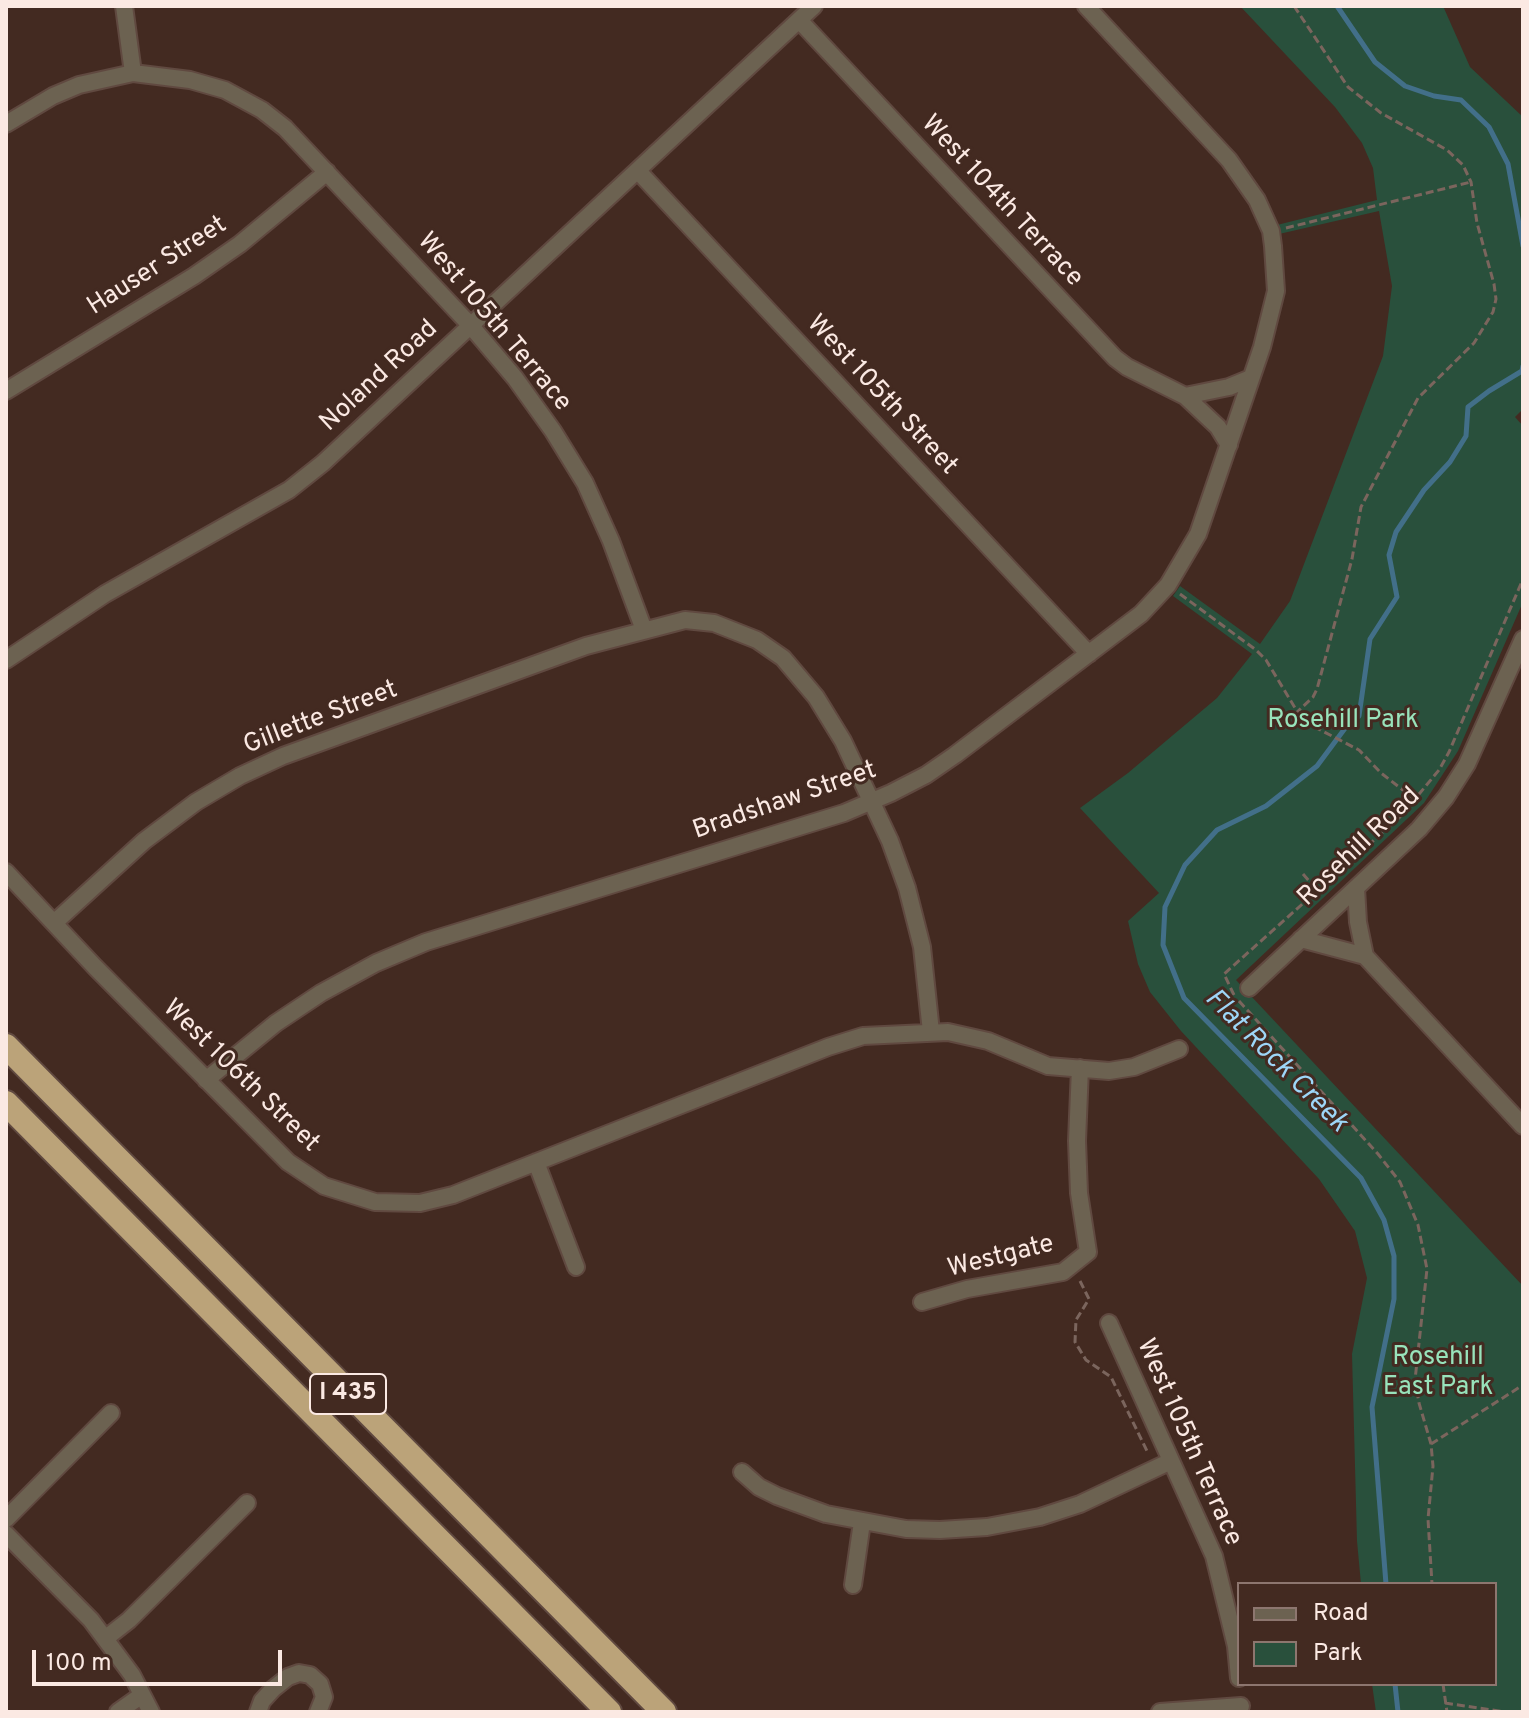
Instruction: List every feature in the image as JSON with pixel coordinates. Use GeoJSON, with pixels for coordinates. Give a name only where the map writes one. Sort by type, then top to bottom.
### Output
{"type":"FeatureCollection","features":[{"type":"Feature","properties":{"kind":"highway"},"geometry":{"type":"LineString","coordinates":[[6,1029],[33,1075]]}},
{"type":"Feature","properties":{"kind":"highway","name":"I 435"},"geometry":{"type":"LineString","coordinates":[[6,1046],[664,1712]]}},
{"type":"Feature","properties":{"kind":"highway","name":"I 435"},"geometry":{"type":"LineString","coordinates":[[6,1103],[609,1712]]}},
{"type":"Feature","properties":{"kind":"street"},"geometry":{"type":"LineString","coordinates":[[124,6],[133,73]]}},
{"type":"Feature","properties":{"kind":"street","name":"Noland Road"},"geometry":{"type":"LineString","coordinates":[[6,660],[105,594],[289,490],[323,463],[814,6]]}},
{"type":"Feature","properties":{"kind":"street","name":"Bradshaw Street"},"geometry":{"type":"LineString","coordinates":[[206,1080],[276,1023],[321,993],[401,953],[478,925],[829,817],[873,801],[926,775],[1141,614],[1168,585],[1198,534],[1270,321],[1276,291],[1271,231],[1257,200],[1229,160],[1086,6]]}},
{"type":"Feature","properties":{"kind":"street","name":"West 104th Terrace"},"geometry":{"type":"LineString","coordinates":[[799,20],[1115,358],[1185,396],[1218,427],[1229,445]]}},
{"type":"Feature","properties":{"kind":"street","name":"West 105th Terrace"},"geometry":{"type":"LineString","coordinates":[[6,124],[53,96],[79,85],[133,73],[190,80],[242,98],[285,128],[471,326],[531,399],[585,483],[611,541],[644,630]]}},
{"type":"Feature","properties":{"kind":"street","name":"West 105th Street"},"geometry":{"type":"LineString","coordinates":[[638,171],[1089,654]]}},
{"type":"Feature","properties":{"kind":"street","name":"Hauser Street"},"geometry":{"type":"LineString","coordinates":[[6,391],[194,276],[240,244],[327,172]]}},
{"type":"Feature","properties":{"kind":"street"},"geometry":{"type":"LineString","coordinates":[[1185,396],[1229,387],[1251,378]]}},
{"type":"Feature","properties":{"kind":"street"},"geometry":{"type":"LineString","coordinates":[[644,630],[685,620],[714,623],[743,632],[770,648],[804,680],[843,741],[890,841],[914,912],[922,947],[931,1032],[968,1035],[1048,1066],[1109,1071],[1134,1067],[1179,1049]]}},
{"type":"Feature","properties":{"kind":"street","name":"Gillette Street"},"geometry":{"type":"LineString","coordinates":[[54,923],[144,841],[196,802],[240,776],[283,756],[586,646],[644,630]]}},
{"type":"Feature","properties":{"kind":"street","name":"Rosehill Road"},"geometry":{"type":"LineString","coordinates":[[1249,988],[1432,813],[1467,764],[1523,639]]}},
{"type":"Feature","properties":{"kind":"street","name":"West 106th Street"},"geometry":{"type":"LineString","coordinates":[[6,872],[288,1162],[324,1186],[358,1199],[403,1204],[437,1200],[828,1047],[863,1036],[931,1032]]}},
{"type":"Feature","properties":{"kind":"street"},"geometry":{"type":"LineString","coordinates":[[1356,888],[1358,922],[1365,956],[1523,1126]]}},
{"type":"Feature","properties":{"kind":"street"},"geometry":{"type":"LineString","coordinates":[[1301,939],[1365,956]]}},
{"type":"Feature","properties":{"kind":"street","name":"Westgate"},"geometry":{"type":"LineString","coordinates":[[922,1302],[967,1289],[1063,1272],[1088,1252],[1079,1193],[1077,1141],[1080,1068]]}},
{"type":"Feature","properties":{"kind":"street"},"geometry":{"type":"LineString","coordinates":[[536,1162],[576,1267]]}},
{"type":"Feature","properties":{"kind":"street","name":"West 105th Terrace"},"geometry":{"type":"LineString","coordinates":[[1109,1323],[1214,1556],[1237,1658]]}},
{"type":"Feature","properties":{"kind":"street"},"geometry":{"type":"LineString","coordinates":[[6,1519],[111,1413]]}},
{"type":"Feature","properties":{"kind":"street"},"geometry":{"type":"LineString","coordinates":[[742,1472],[759,1487],[777,1496],[826,1514],[906,1529],[987,1527],[1040,1517],[1080,1504],[1171,1461]]}},
{"type":"Feature","properties":{"kind":"street"},"geometry":{"type":"LineString","coordinates":[[106,1638],[129,1620],[247,1503]]}},
{"type":"Feature","properties":{"kind":"street"},"geometry":{"type":"LineString","coordinates":[[853,1585],[862,1522]]}},
{"type":"Feature","properties":{"kind":"street"},"geometry":{"type":"LineString","coordinates":[[6,1534],[106,1638],[132,1675],[151,1712]]}},
{"type":"Feature","properties":{"kind":"street"},"geometry":{"type":"LineString","coordinates":[[258,1712],[262,1701],[273,1689],[299,1673],[310,1675],[320,1684],[324,1697],[318,1712]]}},
{"type":"Feature","properties":{"kind":"street","name":"West 105th Terrace"},"geometry":{"type":"LineString","coordinates":[[1239,1686],[1241,1709]]}},
{"type":"Feature","properties":{"kind":"street"},"geometry":{"type":"LineString","coordinates":[[118,1712],[142,1695]]}},
{"type":"Feature","properties":{"kind":"street"},"geometry":{"type":"LineString","coordinates":[[1160,1712],[1241,1709]]}},
{"type":"Feature","properties":{"kind":"path"},"geometry":{"type":"LineString","coordinates":[[1294,6],[1348,87],[1381,113],[1456,157],[1471,182],[1477,223],[1494,284],[1493,312],[1474,343],[1418,398],[1361,507],[1352,559],[1317,689],[1296,713]]}},
{"type":"Feature","properties":{"kind":"path"},"geometry":{"type":"LineString","coordinates":[[1271,231],[1471,182]]}},
{"type":"Feature","properties":{"kind":"path"},"geometry":{"type":"LineString","coordinates":[[1432,1582],[1428,1519],[1433,1466],[1431,1444],[1415,1380],[1427,1269],[1410,1202],[1400,1182],[1378,1154],[1250,1015],[1230,990],[1224,974],[1416,800],[1449,752],[1523,579]]}},
{"type":"Feature","properties":{"kind":"path"},"geometry":{"type":"LineString","coordinates":[[1168,585],[1266,660],[1303,721],[1353,747],[1432,813]]}},
{"type":"Feature","properties":{"kind":"path"},"geometry":{"type":"LineString","coordinates":[[1303,874],[1317,891]]}},
{"type":"Feature","properties":{"kind":"path"},"geometry":{"type":"LineString","coordinates":[[1078,1278],[1089,1299],[1076,1320],[1074,1334],[1077,1347],[1086,1360],[1111,1377],[1148,1453]]}},
{"type":"Feature","properties":{"kind":"path"},"geometry":{"type":"LineString","coordinates":[[1431,1444],[1523,1385]]}},
{"type":"Feature","properties":{"kind":"path"},"geometry":{"type":"LineString","coordinates":[[1443,1686],[1447,1712]]}},
{"type":"Feature","properties":{"kind":"path"},"geometry":{"type":"LineString","coordinates":[[1445,1703],[1506,1712]]}},
{"type":"Feature","properties":{"kind":"green space","name":"Rosehill Park"},"geometry":{"type":"Polygon","coordinates":[[[1240,6],[1443,6],[1470,67],[1523,117],[1523,409],[1515,417],[1523,426],[1523,602],[1458,751],[1424,803],[1236,980],[1523,1286],[1523,1712],[1376,1712],[1372,1686],[1497,1686],[1497,1582],[1361,1582],[1352,1354],[1367,1278],[1355,1231],[1319,1179],[1181,1031],[1150,992],[1138,964],[1128,921],[1159,893],[1080,808],[1128,773],[1217,698],[1252,654],[1173,596],[1180,586],[1260,644],[1290,601],[1383,356],[1392,286],[1379,211],[1279,234],[1277,225],[1377,200],[1373,168],[1362,143],[1335,107],[1240,6]]]}},
{"type":"Feature","properties":{"kind":"waterway","name":"Flat Rock Creek"},"geometry":{"type":"LineString","coordinates":[[1337,6],[1375,62],[1405,86],[1434,96],[1461,100],[1489,127],[1508,164],[1523,246]]}},
{"type":"Feature","properties":{"kind":"waterway","name":"Flat Rock Creek"},"geometry":{"type":"LineString","coordinates":[[1386,1582],[1372,1407],[1394,1299],[1394,1256],[1384,1220],[1361,1178],[1184,998],[1163,945],[1165,907],[1185,865],[1217,830],[1266,806],[1317,766],[1346,727],[1359,716],[1370,639],[1397,597],[1389,555],[1396,532],[1466,436],[1468,407],[1522,371],[1523,366]]}},
{"type":"Feature","properties":{"kind":"waterway","name":"Flat Rock Creek"},"geometry":{"type":"LineString","coordinates":[[1395,1686],[1398,1712]]}},
{"type":"Feature","properties":{"kind":"park label","name":"Rosehill East Park"},"geometry":{"type":"Point","coordinates":[1438,1374]}}]}
